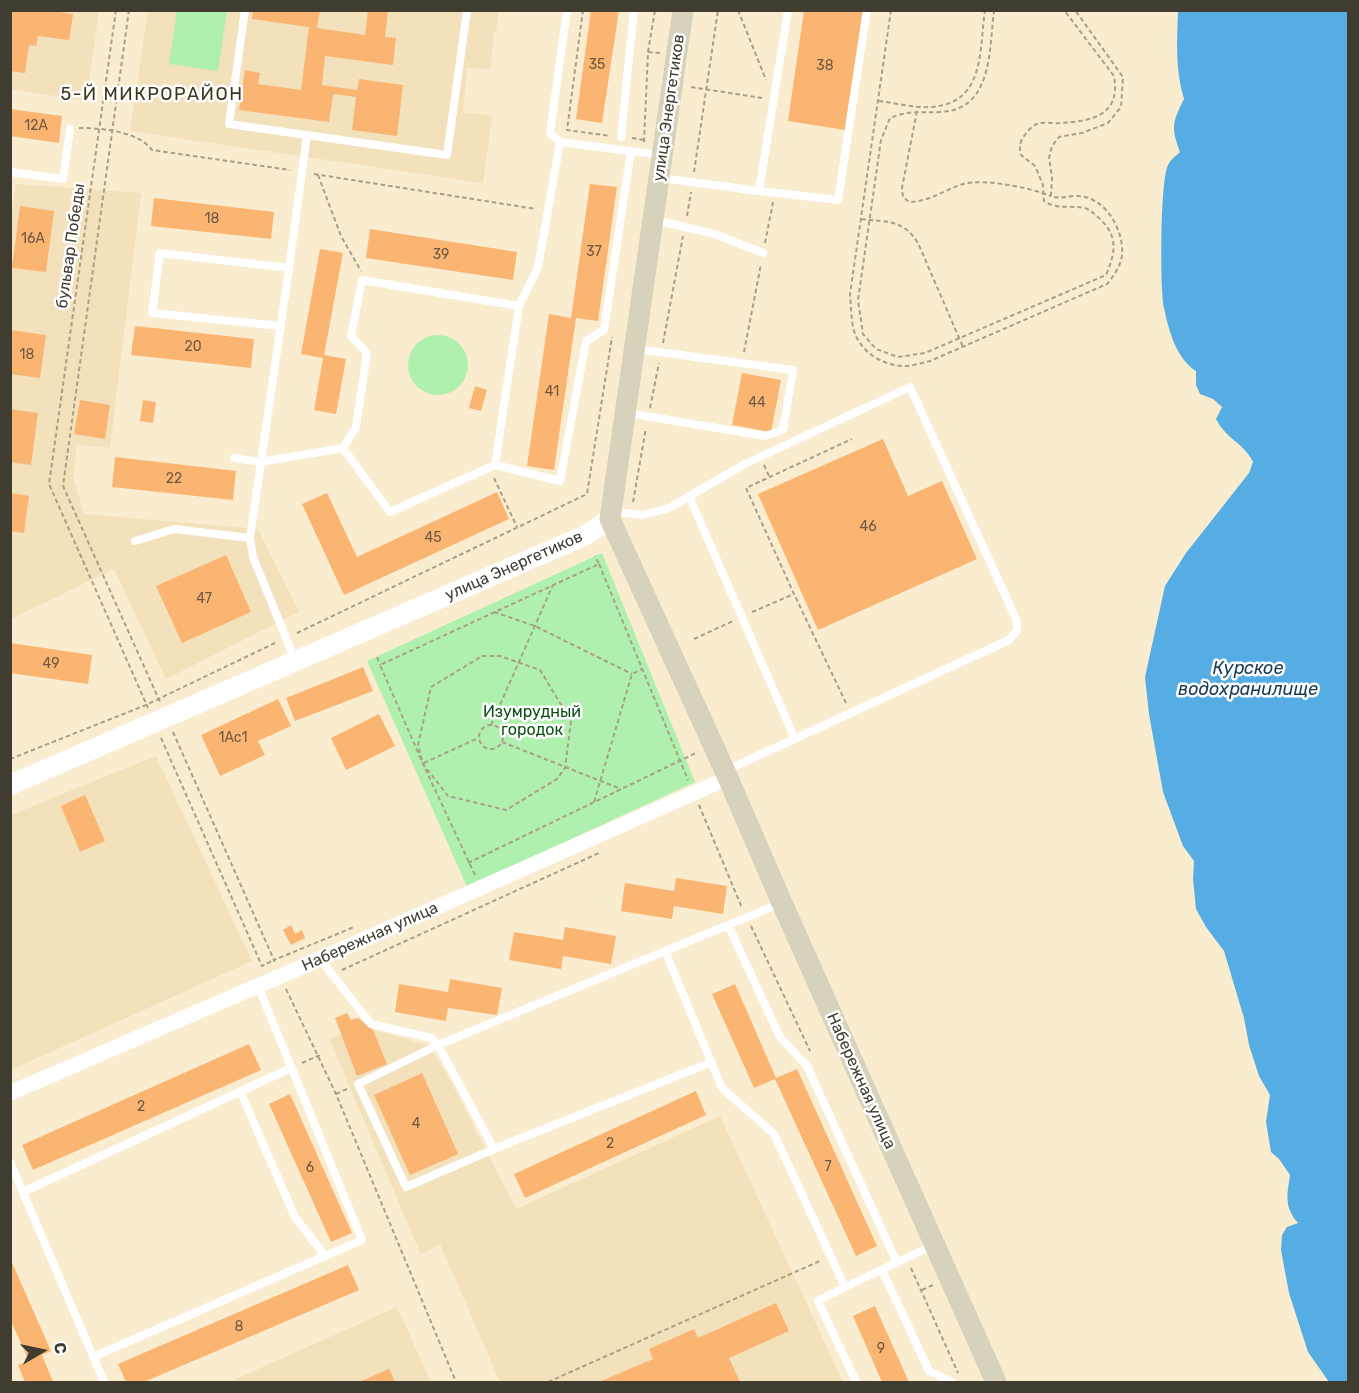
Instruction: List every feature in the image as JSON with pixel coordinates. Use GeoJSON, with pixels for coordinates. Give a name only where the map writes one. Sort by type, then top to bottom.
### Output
{"type":"FeatureCollection","features":[{"type":"Feature","properties":{"kind":"main road","name":"улица Энергетиков"},"geometry":{"type":"LineString","coordinates":[[618,514],[625,413],[659,178],[652,154],[683,10]]}},
{"type":"Feature","properties":{"kind":"main road","name":"Набережная улица"},"geometry":{"type":"LineString","coordinates":[[618,514],[782,903],[996,1383]]}},
{"type":"Feature","properties":{"kind":"street","name":"улица Энергетиков"},"geometry":{"type":"LineString","coordinates":[[10,785],[155,715],[296,661],[586,535],[618,514]]}},
{"type":"Feature","properties":{"kind":"street","name":"Набережная улица"},"geometry":{"type":"LineString","coordinates":[[10,1093],[320,960],[727,774]]}},
{"type":"Feature","properties":{"kind":"lane"},"geometry":{"type":"LineString","coordinates":[[245,10],[229,124],[447,155],[467,10]]}},
{"type":"Feature","properties":{"kind":"lane"},"geometry":{"type":"LineString","coordinates":[[567,10],[550,132],[560,142],[652,154]]}},
{"type":"Feature","properties":{"kind":"lane"},"geometry":{"type":"LineString","coordinates":[[621,137],[634,10]]}},
{"type":"Feature","properties":{"kind":"lane"},"geometry":{"type":"LineString","coordinates":[[759,191],[788,10]]}},
{"type":"Feature","properties":{"kind":"lane"},"geometry":{"type":"LineString","coordinates":[[659,178],[838,200],[867,10]]}},
{"type":"Feature","properties":{"kind":"lane"},"geometry":{"type":"LineString","coordinates":[[10,172],[63,179],[70,129]]}},
{"type":"Feature","properties":{"kind":"lane"},"geometry":{"type":"LineString","coordinates":[[296,661],[253,557],[250,538],[308,135]]}},
{"type":"Feature","properties":{"kind":"lane"},"geometry":{"type":"LineString","coordinates":[[492,467],[519,306],[538,267],[560,142]]}},
{"type":"Feature","properties":{"kind":"lane"},"geometry":{"type":"LineString","coordinates":[[343,448],[390,512],[492,467],[560,481],[586,341],[604,330],[631,151]]}},
{"type":"Feature","properties":{"kind":"lane"},"geometry":{"type":"LineString","coordinates":[[653,219],[715,234],[764,253]]}},
{"type":"Feature","properties":{"kind":"lane"},"geometry":{"type":"LineString","coordinates":[[280,326],[152,313],[160,254],[289,268]]}},
{"type":"Feature","properties":{"kind":"lane"},"geometry":{"type":"LineString","coordinates":[[234,458],[260,462],[343,448],[356,427],[368,352],[351,336],[362,280],[519,306]]}},
{"type":"Feature","properties":{"kind":"lane"},"geometry":{"type":"LineString","coordinates":[[625,413],[765,436],[783,430],[793,370],[635,349]]}},
{"type":"Feature","properties":{"kind":"lane"},"geometry":{"type":"LineString","coordinates":[[618,514],[642,515],[669,508],[760,457],[910,387],[1017,621],[1017,630],[1009,640],[795,739],[727,774]]}},
{"type":"Feature","properties":{"kind":"lane"},"geometry":{"type":"LineString","coordinates":[[689,496],[795,739]]}},
{"type":"Feature","properties":{"kind":"lane"},"geometry":{"type":"LineString","coordinates":[[135,541],[174,529],[250,538]]}},
{"type":"Feature","properties":{"kind":"lane"},"geometry":{"type":"LineString","coordinates":[[712,1062],[494,1149],[406,1187],[358,1084],[438,1045],[782,903]]}},
{"type":"Feature","properties":{"kind":"lane"},"geometry":{"type":"LineString","coordinates":[[728,925],[780,1037],[807,1066],[897,1263]]}},
{"type":"Feature","properties":{"kind":"lane"},"geometry":{"type":"LineString","coordinates":[[665,951],[722,1088],[774,1134],[845,1287]]}},
{"type":"Feature","properties":{"kind":"lane"},"geometry":{"type":"LineString","coordinates":[[320,960],[371,1024],[432,1038],[438,1045],[494,1149]]}},
{"type":"Feature","properties":{"kind":"lane"},"geometry":{"type":"LineString","coordinates":[[93,1357],[362,1240],[258,986]]}},
{"type":"Feature","properties":{"kind":"lane"},"geometry":{"type":"LineString","coordinates":[[23,1192],[291,1068]]}},
{"type":"Feature","properties":{"kind":"lane"},"geometry":{"type":"LineString","coordinates":[[240,1091],[295,1217],[325,1256]]}},
{"type":"Feature","properties":{"kind":"lane"},"geometry":{"type":"LineString","coordinates":[[10,1162],[104,1383]]}},
{"type":"Feature","properties":{"kind":"lane"},"geometry":{"type":"LineString","coordinates":[[856,1383],[818,1301],[934,1245]]}},
{"type":"Feature","properties":{"kind":"lane"},"geometry":{"type":"LineString","coordinates":[[882,1270],[929,1371],[952,1383]]}},
{"type":"Feature","properties":{"kind":"path","name":"бульвар Победы"},"geometry":{"type":"LineString","coordinates":[[116,10],[49,484],[155,715]]}},
{"type":"Feature","properties":{"kind":"path"},"geometry":{"type":"LineString","coordinates":[[129,10],[63,486],[158,699],[155,715],[262,966],[274,960]]}},
{"type":"Feature","properties":{"kind":"path"},"geometry":{"type":"LineString","coordinates":[[583,10],[567,130],[644,140]]}},
{"type":"Feature","properties":{"kind":"path"},"geometry":{"type":"LineString","coordinates":[[652,154],[644,140],[648,52],[655,10]]}},
{"type":"Feature","properties":{"kind":"path"},"geometry":{"type":"LineString","coordinates":[[618,514],[648,417],[661,352],[693,182],[718,10]]}},
{"type":"Feature","properties":{"kind":"path"},"geometry":{"type":"LineString","coordinates":[[738,10],[774,100]]}},
{"type":"Feature","properties":{"kind":"path"},"geometry":{"type":"LineString","coordinates":[[891,10],[850,294],[854,329],[861,345],[885,363],[905,366],[930,361],[1107,284],[1114,276],[1122,257],[1122,237],[1108,211],[1096,202],[1079,196],[1058,198],[991,183],[964,183],[929,199],[909,202],[903,197],[902,188],[917,111]]}},
{"type":"Feature","properties":{"kind":"path"},"geometry":{"type":"LineString","coordinates":[[879,101],[928,108],[952,104],[964,95],[972,86],[977,69],[984,10]]}},
{"type":"Feature","properties":{"kind":"path"},"geometry":{"type":"LineString","coordinates":[[994,10],[986,73],[977,95],[964,107],[942,112],[905,111],[890,117],[881,140],[858,300],[863,334],[876,349],[898,357],[925,353],[1106,275],[1114,256],[1113,236],[1103,222],[1089,209],[1076,206],[1052,206],[1044,201],[1043,185],[1035,166],[1021,155],[1020,145],[1027,132],[1037,123],[1091,120],[1106,111],[1115,99],[1114,76],[1064,10]]}},
{"type":"Feature","properties":{"kind":"path"},"geometry":{"type":"LineString","coordinates":[[1051,196],[1052,177],[1049,158],[1052,146],[1059,137],[1082,133],[1108,123],[1121,107],[1123,76],[1075,10]]}},
{"type":"Feature","properties":{"kind":"path"},"geometry":{"type":"LineString","coordinates":[[690,86],[774,100]]}},
{"type":"Feature","properties":{"kind":"path"},"geometry":{"type":"LineString","coordinates":[[317,174],[341,236],[367,281]]}},
{"type":"Feature","properties":{"kind":"path"},"geometry":{"type":"LineString","coordinates":[[742,363],[775,193]]}},
{"type":"Feature","properties":{"kind":"path"},"geometry":{"type":"LineString","coordinates":[[861,219],[895,223],[912,233],[963,347]]}},
{"type":"Feature","properties":{"kind":"path"},"geometry":{"type":"LineString","coordinates":[[158,699],[587,494],[614,329]]}},
{"type":"Feature","properties":{"kind":"path"},"geometry":{"type":"LineString","coordinates":[[851,713],[746,488],[852,439]]}},
{"type":"Feature","properties":{"kind":"path"},"geometry":{"type":"LineString","coordinates":[[760,457],[770,477]]}},
{"type":"Feature","properties":{"kind":"path"},"geometry":{"type":"LineString","coordinates":[[492,467],[518,527]]}},
{"type":"Feature","properties":{"kind":"path"},"geometry":{"type":"LineString","coordinates":[[468,863],[680,760],[595,556]]}},
{"type":"Feature","properties":{"kind":"path"},"geometry":{"type":"LineString","coordinates":[[380,665],[598,564]]}},
{"type":"Feature","properties":{"kind":"path"},"geometry":{"type":"LineString","coordinates":[[491,725],[553,585]]}},
{"type":"Feature","properties":{"kind":"path"},"geometry":{"type":"LineString","coordinates":[[494,612],[535,626],[632,674]]}},
{"type":"Feature","properties":{"kind":"path"},"geometry":{"type":"LineString","coordinates":[[482,656],[500,656],[540,670],[571,721],[565,768],[557,779],[506,810],[448,796],[423,764],[417,745],[431,687],[482,656]]}},
{"type":"Feature","properties":{"kind":"path"},"geometry":{"type":"LineString","coordinates":[[377,657],[475,876]]}},
{"type":"Feature","properties":{"kind":"path"},"geometry":{"type":"LineString","coordinates":[[594,802],[632,674],[642,669]]}},
{"type":"Feature","properties":{"kind":"path"},"geometry":{"type":"LineString","coordinates":[[158,699],[155,715],[336,1094],[456,1383]]}},
{"type":"Feature","properties":{"kind":"path"},"geometry":{"type":"LineString","coordinates":[[10,759],[155,715]]}},
{"type":"Feature","properties":{"kind":"path"},"geometry":{"type":"LineString","coordinates":[[478,738],[480,729],[491,725],[498,727],[502,734],[502,742]]}},
{"type":"Feature","properties":{"kind":"path"},"geometry":{"type":"LineString","coordinates":[[423,764],[478,738]]}},
{"type":"Feature","properties":{"kind":"path"},"geometry":{"type":"LineString","coordinates":[[478,738],[486,748],[492,748],[502,742]]}},
{"type":"Feature","properties":{"kind":"path"},"geometry":{"type":"LineString","coordinates":[[502,742],[621,789]]}},
{"type":"Feature","properties":{"kind":"path"},"geometry":{"type":"LineString","coordinates":[[699,807],[705,804]]}},
{"type":"Feature","properties":{"kind":"path"},"geometry":{"type":"LineString","coordinates":[[332,974],[602,851]]}},
{"type":"Feature","properties":{"kind":"path"},"geometry":{"type":"LineString","coordinates":[[291,1068],[320,1055]]}},
{"type":"Feature","properties":{"kind":"path"},"geometry":{"type":"LineString","coordinates":[[548,1383],[831,1256]]}},
{"type":"Feature","properties":{"kind":"shaded area"},"geometry":{"type":"Polygon","coordinates":[[[10,11],[99,11],[86,101],[11,89],[10,11]]]}},
{"type":"Feature","properties":{"kind":"shaded area"},"geometry":{"type":"Polygon","coordinates":[[[148,11],[499,11],[490,69],[467,68],[463,112],[492,116],[483,183],[130,131],[148,11]]]}},
{"type":"Feature","properties":{"kind":"shaded area"},"geometry":{"type":"Polygon","coordinates":[[[16,184],[141,193],[110,448],[77,445],[73,476],[84,514],[258,529],[299,612],[166,679],[114,569],[11,619],[10,227],[16,184]]]}},
{"type":"Feature","properties":{"kind":"shaded area"},"geometry":{"type":"Polygon","coordinates":[[[156,756],[252,961],[11,1070],[11,815],[156,756]]]}},
{"type":"Feature","properties":{"kind":"shaded area"},"geometry":{"type":"Polygon","coordinates":[[[364,1027],[427,1045],[446,1072],[516,1209],[720,1116],[843,1382],[500,1382],[440,1244],[421,1255],[329,1038],[364,1027]]]}},
{"type":"Feature","properties":{"kind":"shaded area"},"geometry":{"type":"Polygon","coordinates":[[[397,1307],[431,1382],[229,1382],[397,1307]]]}},
{"type":"Feature","properties":{"kind":"green space"},"geometry":{"type":"Polygon","coordinates":[[[177,11],[227,11],[218,71],[169,64],[177,11]]]}},
{"type":"Feature","properties":{"kind":"green space"},"geometry":{"type":"Polygon","coordinates":[[[432,335],[444,335],[455,340],[463,348],[468,365],[466,377],[455,390],[444,395],[432,395],[421,390],[413,382],[408,371],[408,359],[413,348],[421,340],[432,335]]]}},
{"type":"Feature","properties":{"kind":"green space","name":"Изумрудный городок"},"geometry":{"type":"Polygon","coordinates":[[[602,553],[695,782],[467,887],[367,661],[602,553]]]}},
{"type":"Feature","properties":{"kind":"water","name":"Курское водохранилище"},"geometry":{"type":"Polygon","coordinates":[[[1178,11],[1348,11],[1348,1382],[1329,1382],[1308,1352],[1289,1293],[1281,1250],[1282,1235],[1287,1227],[1298,1223],[1290,1212],[1289,1206],[1290,1175],[1271,1152],[1266,1122],[1270,1095],[1259,1076],[1249,1045],[1244,1018],[1224,951],[1196,909],[1194,861],[1183,846],[1163,792],[1149,714],[1145,677],[1165,586],[1186,553],[1249,473],[1253,462],[1216,419],[1222,407],[1213,399],[1200,394],[1196,385],[1196,371],[1189,366],[1178,351],[1164,308],[1161,259],[1163,191],[1168,165],[1180,152],[1174,125],[1184,99],[1178,66],[1178,11]]]}},
{"type":"Feature","properties":{"kind":"building"},"geometry":{"type":"Polygon","coordinates":[[[10,10],[47,10],[73,14],[69,40],[38,36],[36,46],[29,45],[25,73],[10,71],[10,10]]]}},
{"type":"Feature","properties":{"kind":"building"},"geometry":{"type":"Polygon","coordinates":[[[253,10],[320,10],[317,28],[365,35],[368,10],[388,10],[385,37],[396,38],[393,65],[325,56],[322,85],[357,90],[359,79],[403,85],[397,136],[352,130],[356,97],[333,94],[329,122],[239,110],[245,70],[260,73],[258,84],[301,90],[309,27],[252,19],[253,10]]]}},
{"type":"Feature","properties":{"kind":"building"},"geometry":{"type":"Polygon","coordinates":[[[591,10],[619,10],[602,123],[576,119],[591,10]]]}},
{"type":"Feature","properties":{"kind":"building"},"geometry":{"type":"Polygon","coordinates":[[[804,10],[863,10],[845,130],[788,121],[804,10]]]}},
{"type":"Feature","properties":{"kind":"building"},"geometry":{"type":"Polygon","coordinates":[[[10,109],[62,116],[59,143],[10,136],[10,109]]]}},
{"type":"Feature","properties":{"kind":"building"},"geometry":{"type":"Polygon","coordinates":[[[590,184],[617,187],[598,321],[576,318],[554,470],[527,466],[549,314],[571,318],[590,184]]]}},
{"type":"Feature","properties":{"kind":"building"},"geometry":{"type":"Polygon","coordinates":[[[154,198],[274,212],[271,239],[151,226],[154,198]]]}},
{"type":"Feature","properties":{"kind":"building"},"geometry":{"type":"Polygon","coordinates":[[[20,206],[54,211],[46,272],[12,268],[20,206]]]}},
{"type":"Feature","properties":{"kind":"building"},"geometry":{"type":"Polygon","coordinates":[[[370,229],[517,252],[513,280],[366,258],[370,229]]]}},
{"type":"Feature","properties":{"kind":"building"},"geometry":{"type":"Polygon","coordinates":[[[320,249],[343,253],[324,355],[346,359],[336,414],[314,410],[323,358],[301,354],[320,249]]]}},
{"type":"Feature","properties":{"kind":"building"},"geometry":{"type":"Polygon","coordinates":[[[135,326],[254,339],[251,368],[131,355],[135,326]]]}},
{"type":"Feature","properties":{"kind":"building"},"geometry":{"type":"Polygon","coordinates":[[[10,330],[46,335],[40,378],[10,374],[10,330]]]}},
{"type":"Feature","properties":{"kind":"building"},"geometry":{"type":"Polygon","coordinates":[[[742,373],[781,380],[771,432],[732,425],[742,373]]]}},
{"type":"Feature","properties":{"kind":"building"},"geometry":{"type":"Polygon","coordinates":[[[475,386],[487,390],[481,411],[469,408],[475,386]]]}},
{"type":"Feature","properties":{"kind":"building"},"geometry":{"type":"Polygon","coordinates":[[[80,400],[110,405],[105,439],[74,434],[80,400]]]}},
{"type":"Feature","properties":{"kind":"building"},"geometry":{"type":"Polygon","coordinates":[[[143,400],[156,402],[153,423],[140,421],[143,400]]]}},
{"type":"Feature","properties":{"kind":"building"},"geometry":{"type":"Polygon","coordinates":[[[10,409],[38,413],[31,465],[10,462],[10,409]]]}},
{"type":"Feature","properties":{"kind":"building"},"geometry":{"type":"Polygon","coordinates":[[[883,439],[908,496],[942,481],[977,559],[818,630],[758,494],[883,439]]]}},
{"type":"Feature","properties":{"kind":"building"},"geometry":{"type":"Polygon","coordinates":[[[115,457],[236,471],[233,500],[112,487],[115,457]]]}},
{"type":"Feature","properties":{"kind":"building"},"geometry":{"type":"Polygon","coordinates":[[[497,492],[509,519],[344,595],[302,504],[327,493],[357,557],[497,492]]]}},
{"type":"Feature","properties":{"kind":"building"},"geometry":{"type":"Polygon","coordinates":[[[10,493],[29,496],[24,533],[10,531],[10,493]]]}},
{"type":"Feature","properties":{"kind":"building"},"geometry":{"type":"Polygon","coordinates":[[[226,555],[251,612],[182,643],[156,586],[226,555]]]}},
{"type":"Feature","properties":{"kind":"building"},"geometry":{"type":"Polygon","coordinates":[[[10,643],[92,655],[88,684],[10,673],[10,643]]]}},
{"type":"Feature","properties":{"kind":"building"},"geometry":{"type":"Polygon","coordinates":[[[363,667],[373,691],[295,721],[286,698],[363,667]]]}},
{"type":"Feature","properties":{"kind":"building"},"geometry":{"type":"Polygon","coordinates":[[[278,699],[291,726],[258,741],[265,755],[220,776],[201,735],[278,699]]]}},
{"type":"Feature","properties":{"kind":"building"},"geometry":{"type":"Polygon","coordinates":[[[379,714],[395,746],[346,770],[331,738],[379,714]]]}},
{"type":"Feature","properties":{"kind":"building"},"geometry":{"type":"Polygon","coordinates":[[[85,795],[105,841],[80,852],[61,806],[85,795]]]}},
{"type":"Feature","properties":{"kind":"building"},"geometry":{"type":"Polygon","coordinates":[[[676,878],[727,886],[723,914],[674,906],[672,919],[621,911],[625,883],[674,891],[676,878]]]}},
{"type":"Feature","properties":{"kind":"building"},"geometry":{"type":"Polygon","coordinates":[[[291,925],[295,934],[302,930],[305,938],[291,945],[283,930],[291,925]]]}},
{"type":"Feature","properties":{"kind":"building"},"geometry":{"type":"Polygon","coordinates":[[[565,927],[616,936],[611,964],[563,956],[561,969],[509,960],[514,932],[563,940],[565,927]]]}},
{"type":"Feature","properties":{"kind":"building"},"geometry":{"type":"Polygon","coordinates":[[[450,979],[502,988],[497,1015],[448,1008],[446,1021],[395,1012],[399,984],[448,992],[450,979]]]}},
{"type":"Feature","properties":{"kind":"building"},"geometry":{"type":"Polygon","coordinates":[[[735,984],[776,1078],[797,1069],[877,1246],[856,1256],[775,1079],[754,1088],[712,994],[735,984]]]}},
{"type":"Feature","properties":{"kind":"building"},"geometry":{"type":"Polygon","coordinates":[[[347,1013],[351,1020],[358,1018],[373,1030],[387,1064],[357,1076],[335,1018],[347,1013]]]}},
{"type":"Feature","properties":{"kind":"building"},"geometry":{"type":"Polygon","coordinates":[[[249,1044],[261,1070],[33,1170],[22,1145],[249,1044]]]}},
{"type":"Feature","properties":{"kind":"building"},"geometry":{"type":"Polygon","coordinates":[[[422,1073],[458,1154],[410,1175],[374,1095],[422,1073]]]}},
{"type":"Feature","properties":{"kind":"building"},"geometry":{"type":"Polygon","coordinates":[[[696,1091],[706,1115],[525,1198],[514,1174],[696,1091]]]}},
{"type":"Feature","properties":{"kind":"building"},"geometry":{"type":"Polygon","coordinates":[[[290,1094],[352,1233],[331,1242],[269,1104],[290,1094]]]}},
{"type":"Feature","properties":{"kind":"building"},"geometry":{"type":"Polygon","coordinates":[[[10,1258],[51,1351],[42,1355],[53,1382],[25,1382],[18,1365],[29,1361],[10,1319],[10,1258]]]}},
{"type":"Feature","properties":{"kind":"building"},"geometry":{"type":"Polygon","coordinates":[[[348,1265],[359,1290],[144,1382],[126,1382],[118,1364],[348,1265]]]}},
{"type":"Feature","properties":{"kind":"building"},"geometry":{"type":"Polygon","coordinates":[[[776,1303],[789,1331],[729,1358],[740,1382],[599,1382],[653,1359],[649,1349],[694,1329],[698,1338],[776,1303]]]}},
{"type":"Feature","properties":{"kind":"building"},"geometry":{"type":"Polygon","coordinates":[[[875,1306],[909,1382],[882,1382],[853,1316],[875,1306]]]}},
{"type":"Feature","properties":{"kind":"building"},"geometry":{"type":"Polygon","coordinates":[[[389,1369],[395,1382],[359,1382],[389,1369]]]}},
{"type":"Feature","properties":{"kind":"district","name":"5-Й МИКРОРАЙОН"},"geometry":{"type":"Point","coordinates":[152,95]}}]}
